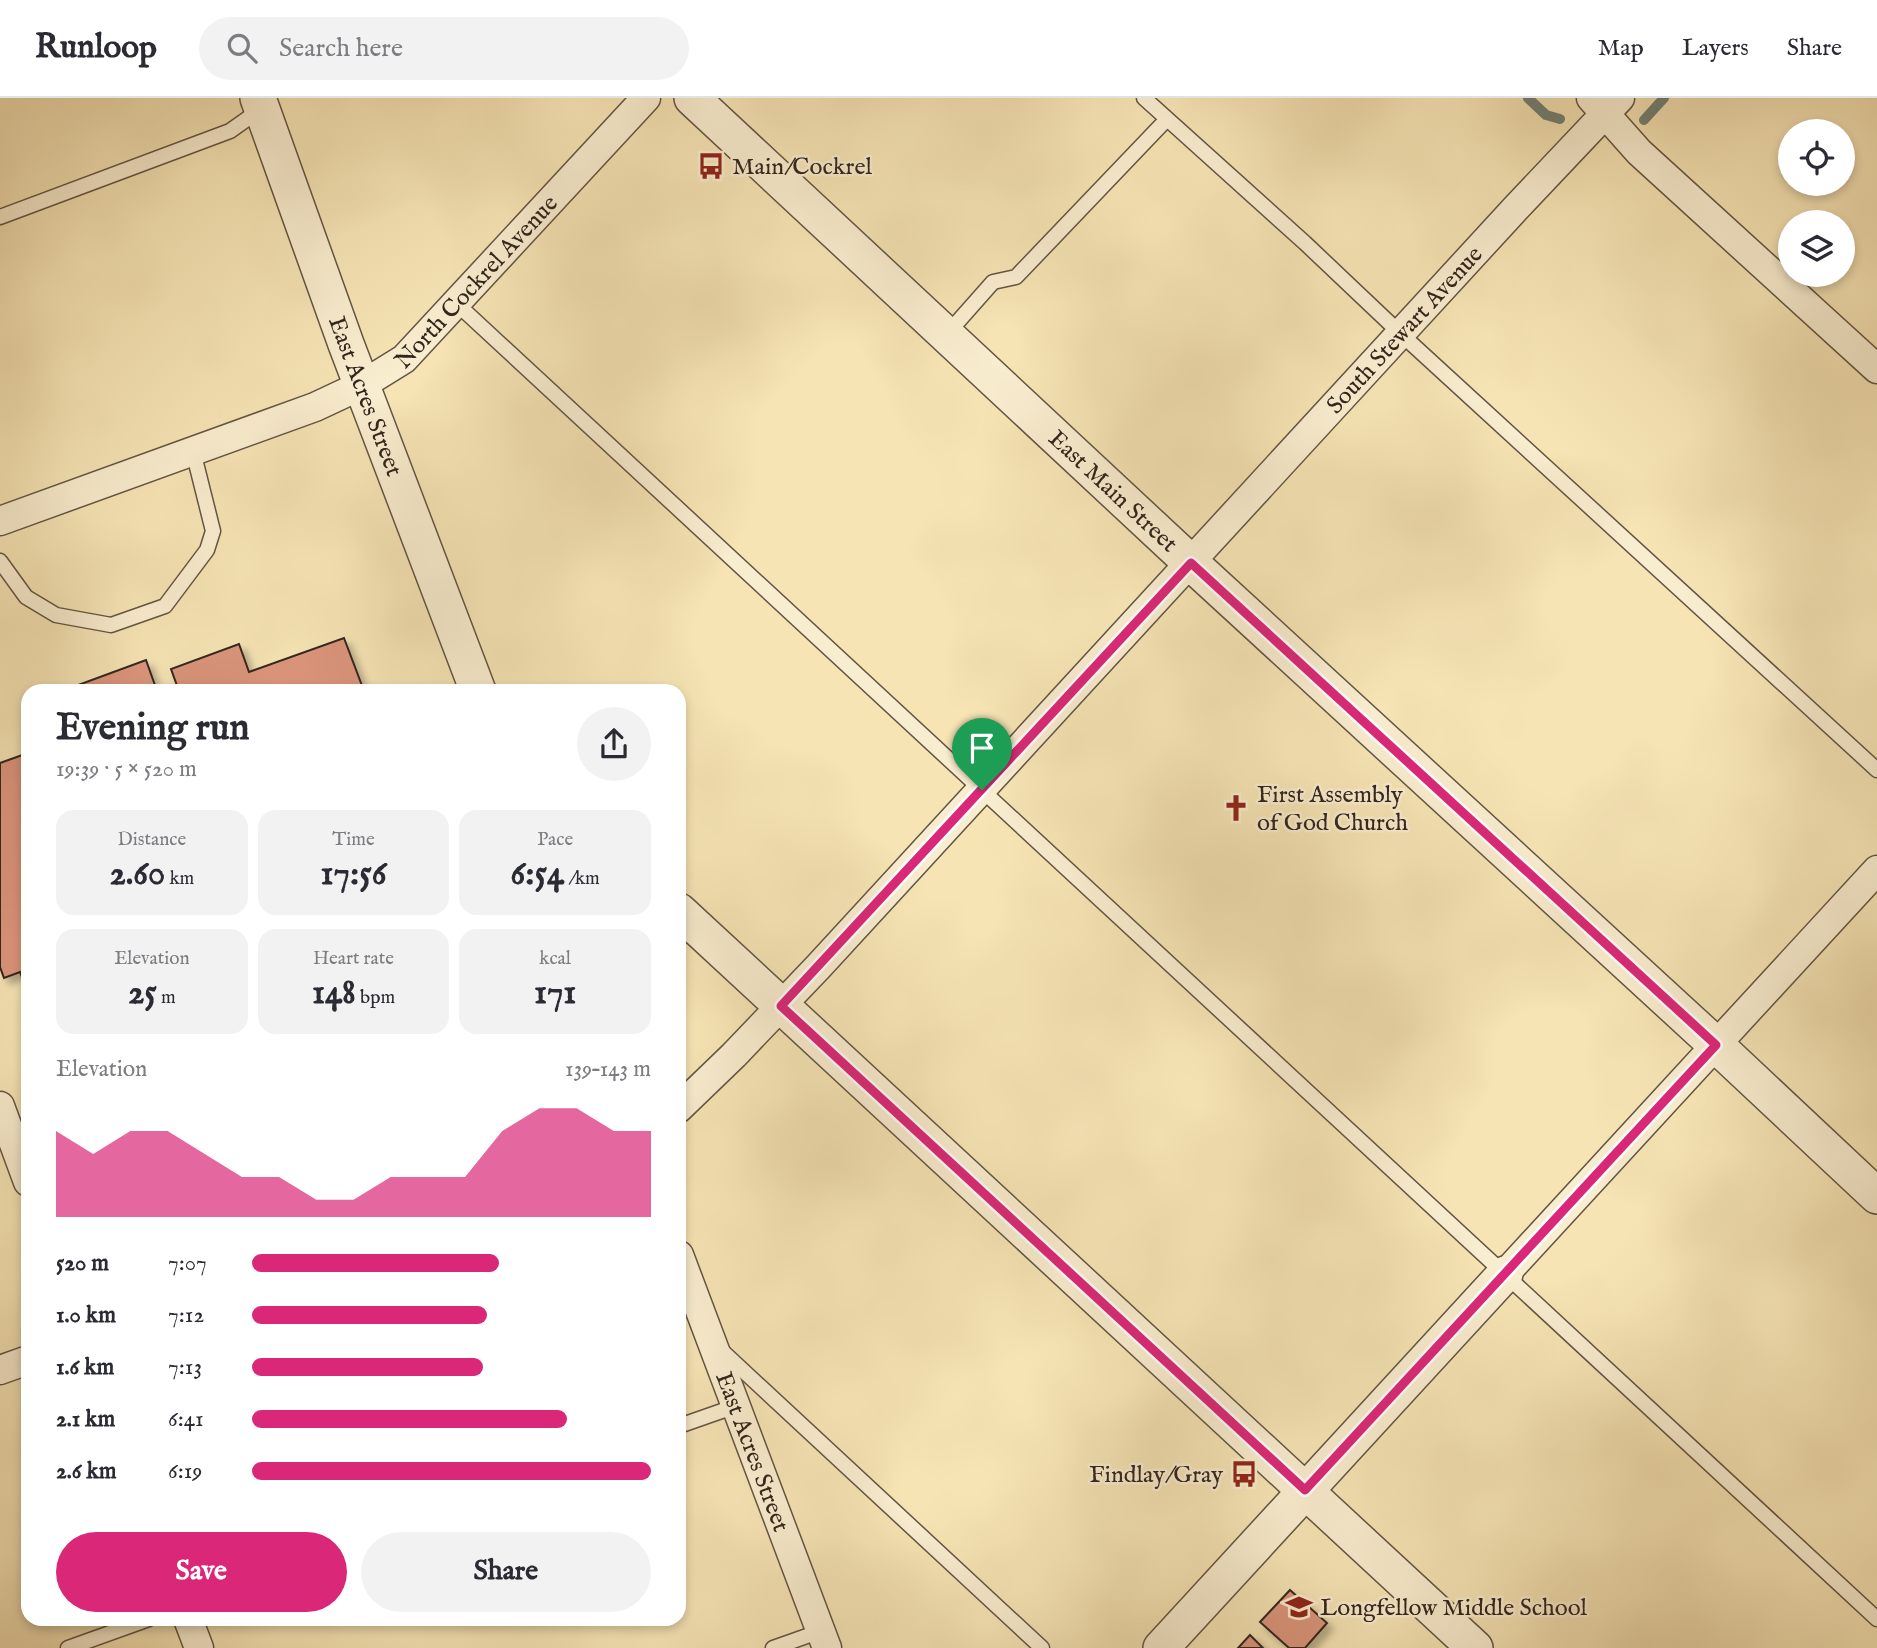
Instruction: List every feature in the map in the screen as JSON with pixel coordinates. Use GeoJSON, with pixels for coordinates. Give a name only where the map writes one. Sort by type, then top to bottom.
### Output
{"type":"FeatureCollection","features":[{"type":"Feature","properties":{"kind":"street","name":"North Cockrel Avenue"},"geometry":{"type":"LineString","coordinates":[[0,521],[315,407],[362,385],[404,359],[646,98]]}},
{"type":"Feature","properties":{"kind":"street","name":"East Main Street"},"geometry":{"type":"LineString","coordinates":[[692,98],[1877,1196]]}},
{"type":"Feature","properties":{"kind":"street","name":"East Acres Street"},"geometry":{"type":"LineString","coordinates":[[266,102],[362,385],[475,684]]}},
{"type":"Feature","properties":{"kind":"street","name":"South Stewart Avenue"},"geometry":{"type":"LineString","coordinates":[[686,1101],[781,1006],[982,790],[1401,334],[1605,103]]}},
{"type":"Feature","properties":{"kind":"street"},"geometry":{"type":"LineString","coordinates":[[1605,103],[1639,152],[1877,369]]}},
{"type":"Feature","properties":{"kind":"street"},"geometry":{"type":"LineString","coordinates":[[1160,1648],[1877,870]]}},
{"type":"Feature","properties":{"kind":"street"},"geometry":{"type":"LineString","coordinates":[[686,918],[1475,1648]]}},
{"type":"Feature","properties":{"kind":"street"},"geometry":{"type":"LineString","coordinates":[[0,1106],[21,1163]]}},
{"type":"Feature","properties":{"kind":"street","name":"East Acres Street"},"geometry":{"type":"LineString","coordinates":[[686,1273],[824,1640]]}},
{"type":"Feature","properties":{"kind":"street"},"geometry":{"type":"LineString","coordinates":[[0,1370],[21,1362]]}},
{"type":"Feature","properties":{"kind":"street"},"geometry":{"type":"LineString","coordinates":[[190,1626],[198,1648]]}},
{"type":"Feature","properties":{"kind":"lane"},"geometry":{"type":"LineString","coordinates":[[1144,98],[1877,770]]}},
{"type":"Feature","properties":{"kind":"lane"},"geometry":{"type":"LineString","coordinates":[[0,218],[230,131],[266,102]]}},
{"type":"Feature","properties":{"kind":"lane"},"geometry":{"type":"LineString","coordinates":[[946,335],[993,282],[1016,277],[1167,119]]}},
{"type":"Feature","properties":{"kind":"lane"},"geometry":{"type":"LineString","coordinates":[[456,303],[1877,1619]]}},
{"type":"Feature","properties":{"kind":"lane"},"geometry":{"type":"LineString","coordinates":[[0,561],[26,597],[56,615],[111,625],[165,606],[207,550],[213,531],[194,451]]}},
{"type":"Feature","properties":{"kind":"lane"},"geometry":{"type":"LineString","coordinates":[[712,1341],[1042,1648]]}},
{"type":"Feature","properties":{"kind":"lane"},"geometry":{"type":"LineString","coordinates":[[686,1424],[736,1406]]}},
{"type":"Feature","properties":{"kind":"lane"},"geometry":{"type":"LineString","coordinates":[[68,1648],[129,1626]]}},
{"type":"Feature","properties":{"kind":"lane"},"geometry":{"type":"LineString","coordinates":[[773,1648],[824,1640]]}},
{"type":"Feature","properties":{"kind":"building"},"geometry":{"type":"Polygon","coordinates":[[[344,638],[361,684],[176,684],[171,669],[239,644],[249,672],[344,638]]]}},
{"type":"Feature","properties":{"kind":"building"},"geometry":{"type":"Polygon","coordinates":[[[146,660],[155,684],[81,684],[146,660]]]}},
{"type":"Feature","properties":{"kind":"building"},"geometry":{"type":"Polygon","coordinates":[[[21,756],[21,975],[20,972],[4,978],[0,967],[0,763],[21,756]]]}},
{"type":"Feature","properties":{"kind":"building"},"geometry":{"type":"Polygon","coordinates":[[[1290,1590],[1327,1623],[1305,1648],[1289,1648],[1260,1622],[1290,1590]]]}},
{"type":"Feature","properties":{"kind":"building"},"geometry":{"type":"Polygon","coordinates":[[[1250,1635],[1263,1648],[1238,1648],[1250,1635]]]}},
{"type":"Feature","properties":{"kind":"waterway"},"geometry":{"type":"LineString","coordinates":[[1528,98],[1546,115],[1560,119]]}},
{"type":"Feature","properties":{"kind":"waterway"},"geometry":{"type":"LineString","coordinates":[[1644,120],[1664,98]]}},
{"type":"Feature","properties":{"kind":"place","name":"Main/Cockrel"},"geometry":{"type":"Point","coordinates":[711,166]}},
{"type":"Feature","properties":{"kind":"place","name":"First Assembly of God Church"},"geometry":{"type":"Point","coordinates":[1236,808]}},
{"type":"Feature","properties":{"kind":"place","name":"Findlay/Gray"},"geometry":{"type":"Point","coordinates":[1244,1474]}},
{"type":"Feature","properties":{"kind":"place","name":"Longfellow Middle School"},"geometry":{"type":"Point","coordinates":[1299,1607]}},
{"type":"Feature","properties":{"kind":"route"},"geometry":{"type":"LineString","coordinates":[[1191,563],[1716,1045],[1305,1490],[781,1006],[982,790],[1191,563]]}}]}
